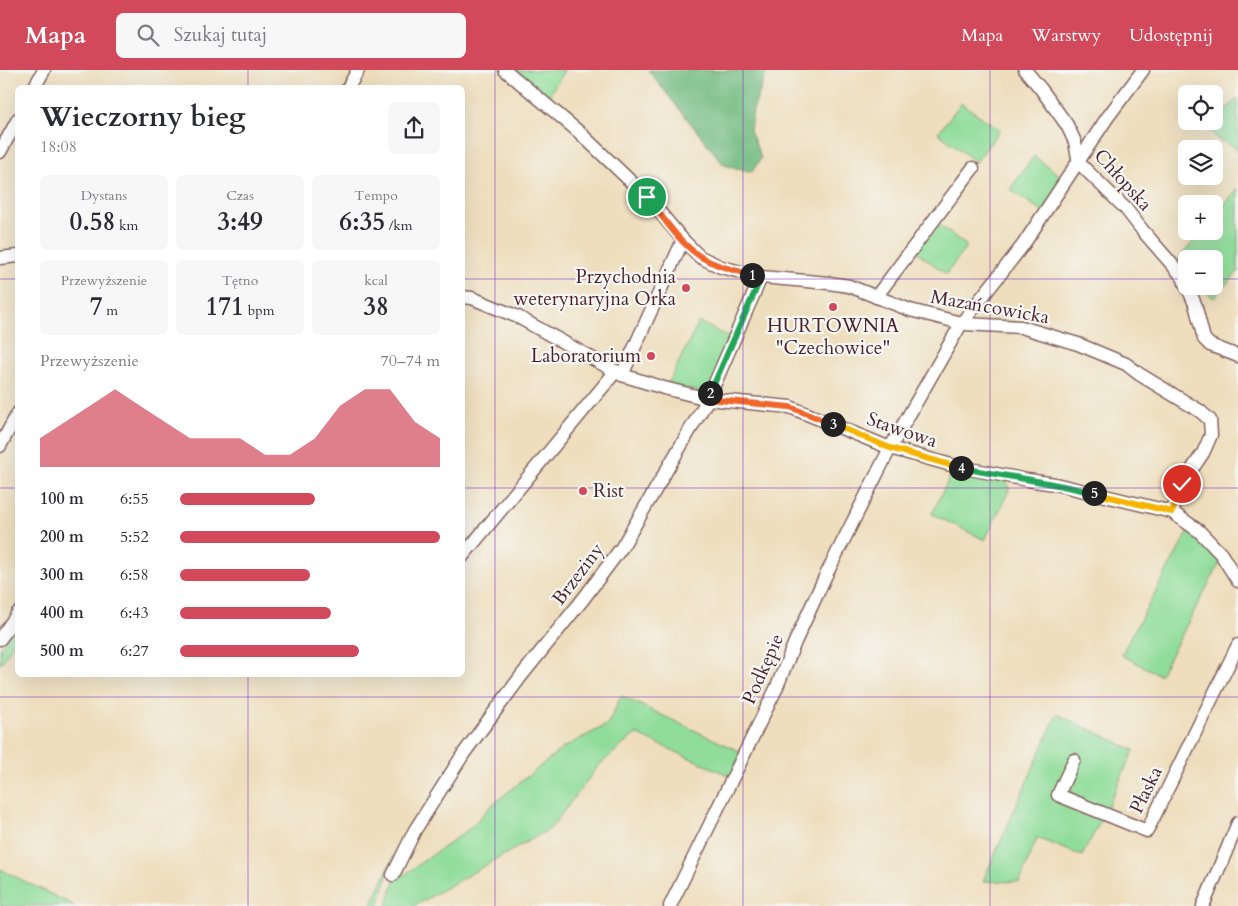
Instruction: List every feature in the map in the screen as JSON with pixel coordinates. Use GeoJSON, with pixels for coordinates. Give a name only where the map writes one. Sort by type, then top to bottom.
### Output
{"type":"FeatureCollection","features":[{"type":"Feature","properties":{"kind":"street"},"geometry":{"type":"LineString","coordinates":[[36,85],[44,70]]}},
{"type":"Feature","properties":{"kind":"street"},"geometry":{"type":"LineString","coordinates":[[350,85],[358,70]]}},
{"type":"Feature","properties":{"kind":"street","name":"Mazańcowicka"},"geometry":{"type":"LineString","coordinates":[[505,70],[578,132],[647,197],[700,257],[721,267],[761,278],[849,286],[910,310],[961,324],[1021,327],[1078,344],[1126,364],[1139,374],[1200,410],[1210,420],[1211,435],[1203,453],[1182,484],[1172,512]]}},
{"type":"Feature","properties":{"kind":"street","name":"Chłopska"},"geometry":{"type":"LineString","coordinates":[[1025,70],[1066,125],[1075,142],[1079,163],[1126,209],[1178,274]]}},
{"type":"Feature","properties":{"kind":"street","name":"Podkępie"},"geometry":{"type":"LineString","coordinates":[[670,906],[776,689],[825,577],[890,448],[961,324],[1023,245],[1107,118],[1143,70]]}},
{"type":"Feature","properties":{"kind":"street"},"geometry":{"type":"LineString","coordinates":[[0,152],[15,124]]}},
{"type":"Feature","properties":{"kind":"street"},"geometry":{"type":"LineString","coordinates":[[876,297],[973,168]]}},
{"type":"Feature","properties":{"kind":"street"},"geometry":{"type":"LineString","coordinates":[[465,553],[619,373],[683,240]]}},
{"type":"Feature","properties":{"kind":"street"},"geometry":{"type":"LineString","coordinates":[[0,258],[15,256]]}},
{"type":"Feature","properties":{"kind":"street","name":"Brzeziny"},"geometry":{"type":"LineString","coordinates":[[393,874],[415,830],[464,753],[622,547],[708,399],[761,278]]}},
{"type":"Feature","properties":{"kind":"street","name":"Chłopska"},"geometry":{"type":"LineString","coordinates":[[1191,295],[1195,304],[1204,339],[1210,345],[1238,356]]}},
{"type":"Feature","properties":{"kind":"street","name":"Stawowa"},"geometry":{"type":"LineString","coordinates":[[465,297],[472,298],[518,317],[619,373],[708,399],[790,407],[890,448],[955,466],[1055,484],[1172,512]]}},
{"type":"Feature","properties":{"kind":"street"},"geometry":{"type":"LineString","coordinates":[[0,446],[15,418]]}},
{"type":"Feature","properties":{"kind":"street"},"geometry":{"type":"LineString","coordinates":[[1172,512],[1199,530],[1221,554],[1238,581]]}},
{"type":"Feature","properties":{"kind":"street"},"geometry":{"type":"LineString","coordinates":[[0,639],[15,617]]}},
{"type":"Feature","properties":{"kind":"street","name":"Płaska"},"geometry":{"type":"LineString","coordinates":[[1074,760],[1058,795],[1147,831],[1238,645]]}},
{"type":"Feature","properties":{"kind":"street"},"geometry":{"type":"LineString","coordinates":[[1203,906],[1238,823]]}},
{"type":"Feature","properties":{"kind":"green space"},"geometry":{"type":"Polygon","coordinates":[[[510,70],[564,70],[547,100],[510,70]]]}},
{"type":"Feature","properties":{"kind":"green space"},"geometry":{"type":"Polygon","coordinates":[[[648,70],[767,71],[753,110],[750,130],[761,158],[752,172],[724,165],[648,70]]]}},
{"type":"Feature","properties":{"kind":"green space"},"geometry":{"type":"Polygon","coordinates":[[[1238,98],[1238,152],[1236,148],[1223,142],[1223,140],[1217,139],[1210,130],[1223,130],[1223,112],[1238,98]]]}},
{"type":"Feature","properties":{"kind":"green space"},"geometry":{"type":"Polygon","coordinates":[[[961,103],[1000,130],[976,162],[938,133],[961,103]]]}},
{"type":"Feature","properties":{"kind":"green space"},"geometry":{"type":"Polygon","coordinates":[[[1034,156],[1066,180],[1044,213],[1010,189],[1034,156]]]}},
{"type":"Feature","properties":{"kind":"green space"},"geometry":{"type":"Polygon","coordinates":[[[1238,188],[1238,272],[1223,288],[1223,250],[1186,250],[1194,240],[1223,240],[1223,206],[1238,188]]]}},
{"type":"Feature","properties":{"kind":"green space"},"geometry":{"type":"Polygon","coordinates":[[[934,221],[967,246],[946,274],[913,249],[934,221]]]}},
{"type":"Feature","properties":{"kind":"green space"},"geometry":{"type":"Polygon","coordinates":[[[699,322],[733,339],[708,394],[668,384],[699,322]]]}},
{"type":"Feature","properties":{"kind":"green space"},"geometry":{"type":"Polygon","coordinates":[[[954,468],[1006,479],[1009,490],[985,540],[932,514],[954,468]]]}},
{"type":"Feature","properties":{"kind":"green space"},"geometry":{"type":"Polygon","coordinates":[[[1191,527],[1222,559],[1160,675],[1121,655],[1191,527]]]}},
{"type":"Feature","properties":{"kind":"green space"},"geometry":{"type":"Polygon","coordinates":[[[15,625],[15,641],[0,665],[0,648],[15,625]]]}},
{"type":"Feature","properties":{"kind":"green space"},"geometry":{"type":"Polygon","coordinates":[[[621,696],[741,752],[730,776],[636,734],[599,765],[551,828],[414,906],[387,906],[396,878],[404,875],[469,829],[492,805],[563,748],[608,724],[621,696]]]}},
{"type":"Feature","properties":{"kind":"green space"},"geometry":{"type":"Polygon","coordinates":[[[1057,714],[1134,750],[1106,810],[1054,796],[1103,816],[1082,856],[1037,838],[1020,882],[983,881],[1057,714]]]}},
{"type":"Feature","properties":{"kind":"green space"},"geometry":{"type":"Polygon","coordinates":[[[394,855],[378,906],[371,906],[394,855]]]}},
{"type":"Feature","properties":{"kind":"green space"},"geometry":{"type":"Polygon","coordinates":[[[0,869],[75,906],[0,906],[0,869]]]}},
{"type":"Feature","properties":{"kind":"place","name":"Przychodnia weterynaryjna Orka"},"geometry":{"type":"Point","coordinates":[686,288]}},
{"type":"Feature","properties":{"kind":"place","name":"HURTOWNIA \"Czechowice\""},"geometry":{"type":"Point","coordinates":[833,307]}},
{"type":"Feature","properties":{"kind":"place","name":"Laboratorium"},"geometry":{"type":"Point","coordinates":[651,356]}},
{"type":"Feature","properties":{"kind":"place","name":"Rist"},"geometry":{"type":"Point","coordinates":[583,491]}},
{"type":"Feature","properties":{"kind":"route"},"geometry":{"type":"LineString","coordinates":[[647,197],[700,257],[721,267],[761,278],[708,399],[790,407],[890,448],[955,466],[1055,484],[1172,512],[1182,484]]}}]}
